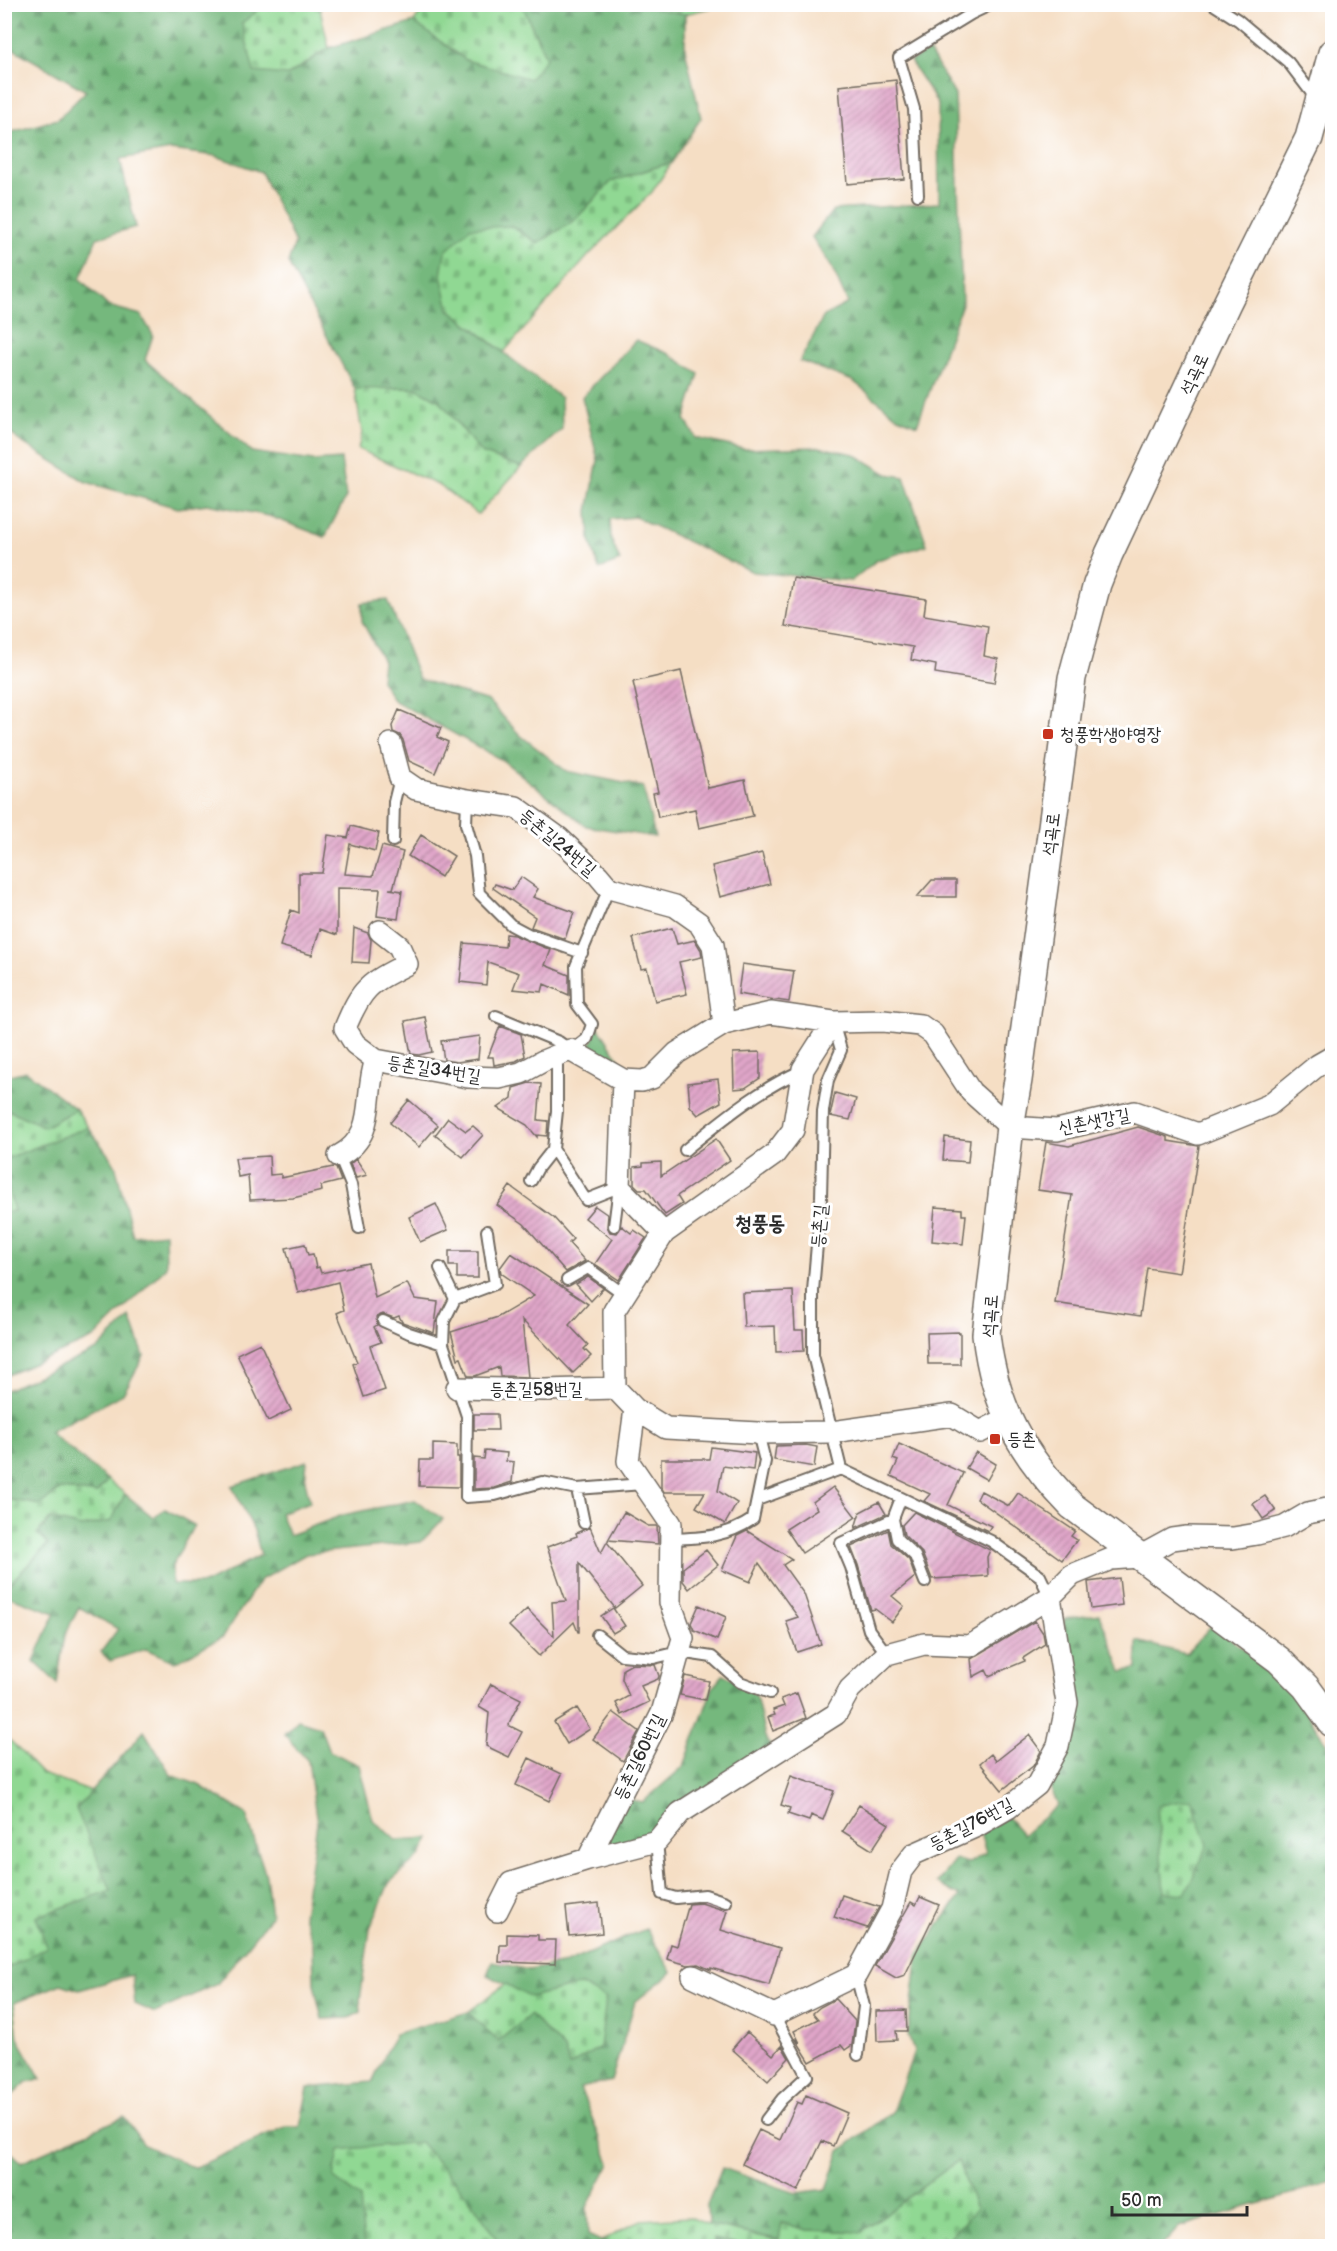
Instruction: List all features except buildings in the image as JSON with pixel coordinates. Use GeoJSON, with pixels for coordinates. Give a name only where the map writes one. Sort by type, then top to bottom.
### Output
{"type":"FeatureCollection","features":[{"type":"Feature","properties":{"kind":"street","name":"석곡로"},"geometry":{"type":"LineString","coordinates":[[1332,52],[1309,138],[1227,303],[1143,481],[1109,554],[1094,595],[1072,678],[1010,1127],[986,1334],[990,1363],[1008,1418],[1044,1478],[1072,1506],[1280,1660],[1306,1687],[1332,1723]]}},
{"type":"Feature","properties":{"kind":"street"},"geometry":{"type":"LineString","coordinates":[[391,744],[400,778]]}},
{"type":"Feature","properties":{"kind":"street","name":"등촌길24번길"},"geometry":{"type":"LineString","coordinates":[[400,778],[416,789],[516,807],[559,838],[609,888],[675,906],[699,923],[713,945],[724,1024]]}},
{"type":"Feature","properties":{"kind":"street","name":"등촌길34번길"},"geometry":{"type":"LineString","coordinates":[[380,931],[399,946],[407,964],[374,981],[357,999],[345,1028],[355,1044],[376,1060],[468,1077],[499,1078],[521,1073],[570,1050]]}},
{"type":"Feature","properties":{"kind":"street"},"geometry":{"type":"LineString","coordinates":[[570,1050],[623,1080],[642,1081],[652,1078],[677,1053],[724,1024],[771,1013],[833,1022],[883,1021],[920,1025],[933,1034],[971,1092],[1010,1127]]}},
{"type":"Feature","properties":{"kind":"street"},"geometry":{"type":"LineString","coordinates":[[833,1022],[803,1069],[793,1130],[774,1155],[664,1233],[614,1311],[615,1388],[635,1409],[666,1428],[758,1433],[832,1432],[952,1415],[980,1432],[1008,1418]]}},
{"type":"Feature","properties":{"kind":"street","name":"신촌샛강길"},"geometry":{"type":"LineString","coordinates":[[1010,1127],[1057,1130],[1135,1112],[1198,1134],[1269,1105],[1318,1065],[1332,1057]]}},
{"type":"Feature","properties":{"kind":"street","name":"등촌길34번길"},"geometry":{"type":"LineString","coordinates":[[339,1156],[351,1149],[364,1130],[369,1111],[371,1074],[376,1060]]}},
{"type":"Feature","properties":{"kind":"street"},"geometry":{"type":"LineString","coordinates":[[623,1080],[619,1187],[664,1233]]}},
{"type":"Feature","properties":{"kind":"street","name":"등촌길58번길"},"geometry":{"type":"LineString","coordinates":[[457,1388],[545,1390],[615,1388]]}},
{"type":"Feature","properties":{"kind":"street","name":"등촌길60번길"},"geometry":{"type":"LineString","coordinates":[[588,1858],[662,1713],[683,1638],[670,1602],[671,1524],[628,1461],[635,1409]]}},
{"type":"Feature","properties":{"kind":"street"},"geometry":{"type":"LineString","coordinates":[[497,1911],[511,1883],[588,1858],[657,1841],[680,1813],[836,1714],[850,1689],[887,1654],[924,1644],[970,1646],[1050,1597],[1072,1575],[1111,1559],[1139,1557],[1172,1539],[1187,1536],[1233,1538],[1257,1534],[1284,1527],[1308,1513],[1332,1508]]}},
{"type":"Feature","properties":{"kind":"street","name":"등촌길76번길"},"geometry":{"type":"LineString","coordinates":[[856,1975],[892,1909],[901,1871],[914,1854],[977,1826],[1008,1808],[1037,1785],[1058,1746],[1066,1702],[1050,1597]]}},
{"type":"Feature","properties":{"kind":"street"},"geometry":{"type":"LineString","coordinates":[[693,1976],[774,2015],[856,1975]]}},
{"type":"Feature","properties":{"kind":"lane"},"geometry":{"type":"LineString","coordinates":[[918,195],[914,109],[899,58],[971,14],[992,4]]}},
{"type":"Feature","properties":{"kind":"lane"},"geometry":{"type":"LineString","coordinates":[[1214,4],[1238,20],[1288,62],[1319,103]]}},
{"type":"Feature","properties":{"kind":"lane"},"geometry":{"type":"LineString","coordinates":[[393,841],[394,802],[400,778]]}},
{"type":"Feature","properties":{"kind":"lane"},"geometry":{"type":"LineString","coordinates":[[467,800],[466,824],[475,856],[480,893],[511,925],[582,953]]}},
{"type":"Feature","properties":{"kind":"lane","name":"등촌길24번길"},"geometry":{"type":"LineString","coordinates":[[570,1050],[587,1039],[592,1024],[577,1004],[576,966],[609,888]]}},
{"type":"Feature","properties":{"kind":"lane"},"geometry":{"type":"LineString","coordinates":[[496,1016],[559,1042],[570,1050],[557,1062],[557,1111],[553,1149],[538,1168],[531,1182]]}},
{"type":"Feature","properties":{"kind":"lane","name":"등촌길"},"geometry":{"type":"LineString","coordinates":[[832,1432],[813,1355],[813,1291],[821,1198],[823,1111],[828,1080],[841,1050],[833,1022]]}},
{"type":"Feature","properties":{"kind":"lane"},"geometry":{"type":"LineString","coordinates":[[685,1150],[775,1082],[803,1069]]}},
{"type":"Feature","properties":{"kind":"lane"},"geometry":{"type":"LineString","coordinates":[[553,1149],[586,1200],[619,1187],[614,1226]]}},
{"type":"Feature","properties":{"kind":"lane","name":"등촌길34번길"},"geometry":{"type":"LineString","coordinates":[[339,1156],[351,1185],[359,1228]]}},
{"type":"Feature","properties":{"kind":"lane"},"geometry":{"type":"LineString","coordinates":[[440,1268],[455,1299],[495,1284],[487,1232]]}},
{"type":"Feature","properties":{"kind":"lane"},"geometry":{"type":"LineString","coordinates":[[567,1280],[588,1268],[625,1294]]}},
{"type":"Feature","properties":{"kind":"lane","name":"등촌길58번길"},"geometry":{"type":"LineString","coordinates":[[455,1299],[444,1321],[443,1344],[467,1416],[466,1497],[495,1496],[542,1482],[577,1489]]}},
{"type":"Feature","properties":{"kind":"lane"},"geometry":{"type":"LineString","coordinates":[[383,1321],[409,1333],[443,1344]]}},
{"type":"Feature","properties":{"kind":"lane"},"geometry":{"type":"LineString","coordinates":[[756,1500],[841,1469],[832,1432]]}},
{"type":"Feature","properties":{"kind":"lane"},"geometry":{"type":"LineString","coordinates":[[671,1539],[710,1538],[742,1527],[753,1519],[765,1461],[758,1433]]}},
{"type":"Feature","properties":{"kind":"lane","name":"등촌길76번길"},"geometry":{"type":"LineString","coordinates":[[841,1469],[991,1541],[1040,1576],[1050,1597]]}},
{"type":"Feature","properties":{"kind":"lane"},"geometry":{"type":"LineString","coordinates":[[584,1523],[577,1489],[644,1484]]}},
{"type":"Feature","properties":{"kind":"lane"},"geometry":{"type":"LineString","coordinates":[[901,1498],[893,1519],[897,1539],[915,1556],[925,1582]]}},
{"type":"Feature","properties":{"kind":"lane"},"geometry":{"type":"LineString","coordinates":[[887,1654],[869,1630],[851,1567],[841,1543],[893,1519]]}},
{"type":"Feature","properties":{"kind":"lane"},"geometry":{"type":"LineString","coordinates":[[597,1635],[622,1655],[654,1658],[679,1652],[712,1658],[740,1682],[770,1693]]}},
{"type":"Feature","properties":{"kind":"lane"},"geometry":{"type":"LineString","coordinates":[[657,1841],[662,1894],[676,1898],[705,1894],[726,1902]]}},
{"type":"Feature","properties":{"kind":"lane"},"geometry":{"type":"LineString","coordinates":[[856,1975],[864,2006],[858,2055]]}},
{"type":"Feature","properties":{"kind":"lane"},"geometry":{"type":"LineString","coordinates":[[766,2120],[782,2099],[807,2076],[774,2015]]}},
{"type":"Feature","properties":{"kind":"green space"},"geometry":{"type":"Polygon","coordinates":[[[5,5],[265,5],[242,23],[288,75],[329,48],[414,22],[466,60],[546,58],[522,5],[636,5],[685,14],[685,49],[701,118],[672,162],[611,182],[574,221],[538,243],[511,226],[449,309],[561,398],[562,429],[521,467],[481,453],[440,401],[416,388],[355,389],[288,263],[295,243],[261,172],[216,156],[171,150],[120,159],[136,227],[97,238],[80,279],[108,306],[141,315],[153,335],[145,360],[252,452],[313,461],[341,459],[346,497],[325,537],[269,516],[207,504],[178,508],[86,482],[18,440],[5,427],[5,134],[58,119],[86,91],[5,44],[5,5]]]}},
{"type":"Feature","properties":{"kind":"green space"},"geometry":{"type":"Polygon","coordinates":[[[265,5],[319,5],[329,48],[288,75],[254,72],[242,23],[265,5]]]}},
{"type":"Feature","properties":{"kind":"green space"},"geometry":{"type":"Polygon","coordinates":[[[426,5],[522,5],[546,58],[530,79],[466,60],[414,22],[426,5]]]}},
{"type":"Feature","properties":{"kind":"green space"},"geometry":{"type":"Polygon","coordinates":[[[636,5],[722,5],[685,14],[636,5]]]}},
{"type":"Feature","properties":{"kind":"green space"},"geometry":{"type":"Polygon","coordinates":[[[929,51],[955,95],[962,304],[917,425],[898,417],[853,381],[800,361],[824,316],[848,303],[831,266],[812,237],[833,210],[939,203],[938,104],[910,61],[929,51]]]}},
{"type":"Feature","properties":{"kind":"green space"},"geometry":{"type":"Polygon","coordinates":[[[672,162],[652,192],[589,255],[504,352],[449,309],[441,275],[445,252],[470,228],[511,226],[538,243],[574,221],[611,182],[672,162]]]}},
{"type":"Feature","properties":{"kind":"green space"},"geometry":{"type":"Polygon","coordinates":[[[636,340],[669,354],[699,374],[685,419],[696,438],[744,449],[819,447],[854,454],[887,474],[904,477],[927,545],[877,560],[851,581],[753,572],[635,517],[610,519],[611,539],[620,561],[599,569],[590,540],[588,511],[598,460],[582,397],[636,340]]]}},
{"type":"Feature","properties":{"kind":"green space"},"geometry":{"type":"Polygon","coordinates":[[[416,388],[440,401],[481,453],[521,467],[478,514],[440,486],[358,449],[362,433],[355,389],[416,388]]]}},
{"type":"Feature","properties":{"kind":"green space"},"geometry":{"type":"Polygon","coordinates":[[[388,600],[419,679],[488,701],[520,735],[566,771],[643,787],[655,837],[586,826],[502,760],[393,700],[381,680],[383,661],[362,621],[362,603],[388,600]]]}},
{"type":"Feature","properties":{"kind":"green space"},"geometry":{"type":"Polygon","coordinates":[[[597,1025],[628,1073],[581,1049],[593,1041],[597,1025]]]}},
{"type":"Feature","properties":{"kind":"green space"},"geometry":{"type":"Polygon","coordinates":[[[26,1071],[76,1109],[45,1127],[8,1110],[5,1115],[5,1073],[10,1075],[26,1071]]]}},
{"type":"Feature","properties":{"kind":"green space"},"geometry":{"type":"Polygon","coordinates":[[[76,1109],[88,1127],[5,1159],[5,1115],[8,1110],[45,1127],[76,1109]]]}},
{"type":"Feature","properties":{"kind":"green space"},"geometry":{"type":"Polygon","coordinates":[[[88,1127],[115,1164],[133,1236],[165,1233],[166,1267],[94,1338],[5,1376],[4,1213],[14,1211],[5,1176],[5,1159],[88,1127]]]}},
{"type":"Feature","properties":{"kind":"green space"},"geometry":{"type":"Polygon","coordinates":[[[4,1176],[14,1211],[5,1213],[4,1213],[4,1176]]]}},
{"type":"Feature","properties":{"kind":"green space"},"geometry":{"type":"Polygon","coordinates":[[[130,1317],[144,1356],[123,1394],[49,1432],[108,1480],[96,1494],[61,1489],[40,1505],[5,1499],[4,1391],[97,1350],[130,1317]]]}},
{"type":"Feature","properties":{"kind":"green space"},"geometry":{"type":"Polygon","coordinates":[[[307,1461],[305,1481],[310,1502],[280,1513],[289,1535],[343,1515],[415,1500],[443,1519],[421,1542],[306,1554],[260,1580],[223,1637],[175,1662],[146,1649],[110,1661],[101,1652],[118,1629],[79,1607],[65,1635],[57,1683],[34,1661],[55,1613],[5,1595],[5,1588],[48,1545],[37,1534],[50,1519],[82,1527],[111,1521],[125,1494],[153,1517],[165,1509],[194,1525],[172,1566],[172,1584],[204,1584],[261,1555],[254,1530],[232,1486],[307,1461]]]}},
{"type":"Feature","properties":{"kind":"green space"},"geometry":{"type":"Polygon","coordinates":[[[108,1480],[125,1494],[111,1521],[82,1527],[50,1519],[37,1534],[48,1544],[5,1588],[5,1499],[40,1505],[61,1489],[96,1494],[108,1480]]]}},
{"type":"Feature","properties":{"kind":"green space"},"geometry":{"type":"Polygon","coordinates":[[[1099,1614],[1122,1671],[1137,1669],[1137,1641],[1186,1654],[1211,1626],[1287,1683],[1332,1752],[1332,2182],[1179,2227],[1162,2246],[941,2246],[976,2209],[958,2161],[861,2232],[807,2230],[782,2223],[780,2240],[708,2225],[707,2205],[722,2168],[796,2193],[827,2189],[840,2151],[892,2112],[914,2052],[908,2035],[918,1954],[960,1896],[937,1883],[955,1860],[969,1863],[986,1853],[980,1833],[1007,1817],[1023,1835],[1058,1805],[1046,1778],[1065,1746],[1064,1619],[1099,1614]]]}},
{"type":"Feature","properties":{"kind":"green space"},"geometry":{"type":"Polygon","coordinates":[[[724,1674],[756,1695],[765,1737],[773,1748],[652,1836],[598,1848],[627,1799],[643,1802],[684,1766],[713,1687],[724,1674]]]}},
{"type":"Feature","properties":{"kind":"green space"},"geometry":{"type":"Polygon","coordinates":[[[298,1720],[320,1727],[329,1751],[359,1765],[373,1820],[396,1840],[429,1838],[421,1855],[389,1883],[370,1929],[360,2000],[361,2012],[349,2018],[322,2019],[314,1984],[313,1943],[303,1916],[317,1823],[308,1761],[284,1734],[298,1720]]]}},
{"type":"Feature","properties":{"kind":"green space"},"geometry":{"type":"Polygon","coordinates":[[[144,1731],[171,1775],[199,1785],[246,1814],[266,1876],[271,1916],[217,1984],[155,2013],[135,2004],[132,1975],[79,1990],[61,1984],[14,2003],[18,2038],[41,2079],[27,2082],[5,2102],[4,1961],[10,1967],[36,1917],[76,1809],[144,1731]]]}},
{"type":"Feature","properties":{"kind":"green space"},"geometry":{"type":"Polygon","coordinates":[[[5,1735],[42,1774],[92,1792],[76,1809],[111,1890],[36,1917],[47,1947],[10,1967],[4,1961],[5,1735]]]}},
{"type":"Feature","properties":{"kind":"green space"},"geometry":{"type":"Polygon","coordinates":[[[1191,1799],[1208,1845],[1185,1894],[1164,1892],[1157,1806],[1191,1799]]]}},
{"type":"Feature","properties":{"kind":"green space"},"geometry":{"type":"Polygon","coordinates":[[[646,1929],[672,1972],[635,2002],[611,2081],[580,2088],[610,2163],[587,2207],[588,2235],[611,2246],[5,2246],[4,2145],[21,2162],[124,2117],[144,2145],[194,2168],[285,2127],[300,2127],[308,2088],[372,2082],[395,2034],[468,2012],[498,2041],[530,2015],[564,2049],[581,1985],[530,1997],[487,1975],[492,1962],[529,1970],[566,1963],[646,1929]]]}},
{"type":"Feature","properties":{"kind":"green space"},"geometry":{"type":"Polygon","coordinates":[[[506,1984],[530,1997],[581,1985],[606,1999],[600,2047],[569,2066],[564,2049],[530,2015],[498,2041],[468,2012],[506,1984]]]}},
{"type":"Feature","properties":{"kind":"green space"},"geometry":{"type":"Polygon","coordinates":[[[420,2142],[472,2202],[501,2246],[364,2246],[360,2198],[334,2178],[339,2150],[420,2142]]]}},
{"type":"Feature","properties":{"kind":"green space"},"geometry":{"type":"Polygon","coordinates":[[[958,2161],[976,2209],[941,2246],[748,2246],[714,2239],[713,2246],[611,2246],[601,2241],[641,2220],[690,2217],[708,2225],[779,2240],[782,2223],[807,2230],[861,2232],[958,2161]]]}},
{"type":"Feature","properties":{"kind":"green space"},"geometry":{"type":"Polygon","coordinates":[[[714,2239],[748,2246],[713,2246],[714,2239]]]}},
{"type":"Feature","properties":{"kind":"place","name":"청풍학생야영장"},"geometry":{"type":"Point","coordinates":[1048,734]}},
{"type":"Feature","properties":{"kind":"place","name":"등촌"},"geometry":{"type":"Point","coordinates":[995,1439]}},
{"type":"Feature","properties":{"kind":"district","name":"청풍동"},"geometry":{"type":"Point","coordinates":[760,1223]}}]}
